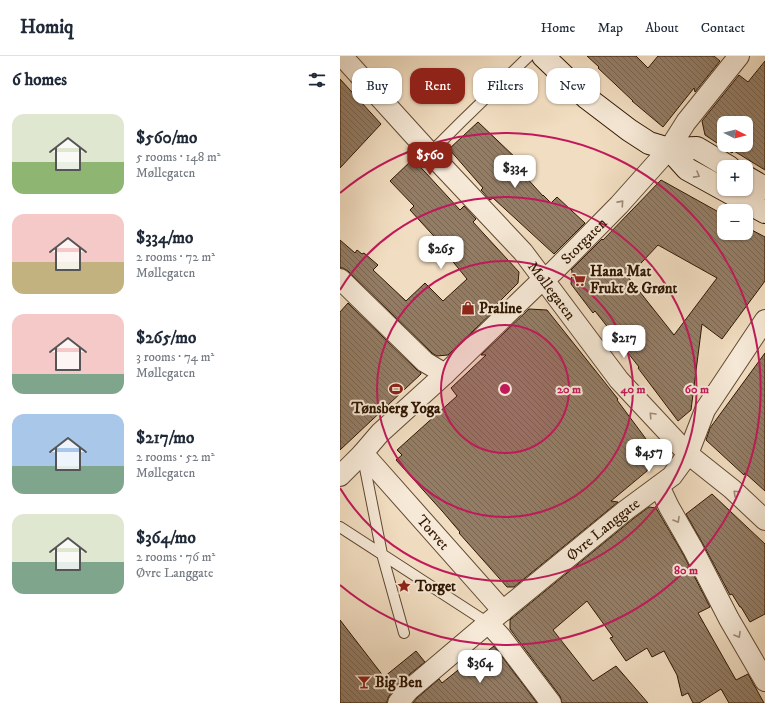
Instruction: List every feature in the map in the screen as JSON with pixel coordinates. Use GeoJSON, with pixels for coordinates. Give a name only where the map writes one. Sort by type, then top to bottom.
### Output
{"type":"FeatureCollection","features":[{"type":"Feature","properties":{"kind":"main road"},"geometry":{"type":"LineString","coordinates":[[543,56],[587,98],[629,130],[649,143],[669,149],[697,148],[717,160]]}},
{"type":"Feature","properties":{"kind":"main road"},"geometry":{"type":"LineString","coordinates":[[669,149],[687,169],[765,212]]}},
{"type":"Feature","properties":{"kind":"main road"},"geometry":{"type":"LineString","coordinates":[[753,181],[765,188]]}},
{"type":"Feature","properties":{"kind":"street","name":"Møllegaten"},"geometry":{"type":"LineString","coordinates":[[342,56],[523,252],[619,380],[688,454],[732,489],[765,520]]}},
{"type":"Feature","properties":{"kind":"street","name":"Storgaten"},"geometry":{"type":"LineString","coordinates":[[340,476],[380,433],[445,374],[543,279],[553,272],[619,205],[669,149],[686,122],[739,56]]}},
{"type":"Feature","properties":{"kind":"street"},"geometry":{"type":"LineString","coordinates":[[340,279],[426,362],[445,374]]}},
{"type":"Feature","properties":{"kind":"street","name":"Øvre Langgate"},"geometry":{"type":"LineString","coordinates":[[398,703],[409,690],[496,617],[626,510],[672,476],[688,454],[704,410],[765,320]]}},
{"type":"Feature","properties":{"kind":"street","name":"Torvet"},"geometry":{"type":"LineString","coordinates":[[362,454],[369,460],[496,617],[501,638],[551,703]]}},
{"type":"Feature","properties":{"kind":"street"},"geometry":{"type":"LineString","coordinates":[[659,486],[669,508],[693,549],[729,619],[765,681]]}},
{"type":"Feature","properties":{"kind":"lane"},"geometry":{"type":"LineString","coordinates":[[430,153],[529,56]]}},
{"type":"Feature","properties":{"kind":"lane"},"geometry":{"type":"LineString","coordinates":[[362,454],[382,554],[404,633]]}},
{"type":"Feature","properties":{"kind":"lane"},"geometry":{"type":"LineString","coordinates":[[340,527],[382,554],[496,617]]}},
{"type":"Feature","properties":{"kind":"building"},"geometry":{"type":"Polygon","coordinates":[[[587,56],[636,56],[648,68],[658,56],[714,56],[720,61],[695,92],[694,88],[663,127],[632,101],[600,70],[600,68],[598,68],[599,67],[587,56]]]}},
{"type":"Feature","properties":{"kind":"building"},"geometry":{"type":"Polygon","coordinates":[[[765,61],[765,170],[753,163],[753,160],[749,160],[736,152],[753,152],[753,116],[717,116],[717,143],[705,135],[702,121],[739,75],[748,82],[765,61]]]}},
{"type":"Feature","properties":{"kind":"building"},"geometry":{"type":"Polygon","coordinates":[[[340,79],[352,92],[352,104],[363,104],[381,124],[340,168],[340,79]]]}},
{"type":"Feature","properties":{"kind":"building"},"geometry":{"type":"Polygon","coordinates":[[[478,122],[518,160],[514,164],[543,196],[551,203],[557,197],[585,223],[554,254],[493,198],[490,200],[481,190],[483,188],[449,149],[478,122]]]}},
{"type":"Feature","properties":{"kind":"building"},"geometry":{"type":"Polygon","coordinates":[[[413,159],[460,210],[464,206],[476,219],[473,222],[519,272],[518,283],[494,307],[498,307],[448,355],[437,356],[432,353],[348,271],[340,268],[340,240],[355,253],[357,250],[362,254],[364,253],[378,265],[373,270],[406,301],[425,283],[443,301],[467,279],[450,258],[452,256],[410,210],[414,206],[390,181],[413,159]]]}},
{"type":"Feature","properties":{"kind":"building"},"geometry":{"type":"Polygon","coordinates":[[[661,180],[717,211],[717,240],[753,240],[753,231],[765,237],[765,281],[722,339],[702,324],[691,410],[678,421],[638,368],[639,367],[595,311],[593,313],[571,284],[571,270],[602,239],[603,240],[661,180]],[[658,245],[628,277],[674,335],[717,278],[658,245]]]}},
{"type":"Feature","properties":{"kind":"building"},"geometry":{"type":"Polygon","coordinates":[[[348,303],[421,374],[340,450],[340,312],[348,303]]]}},
{"type":"Feature","properties":{"kind":"building"},"geometry":{"type":"Polygon","coordinates":[[[529,309],[547,310],[618,399],[617,400],[652,447],[647,471],[611,501],[618,502],[514,587],[507,587],[396,460],[402,455],[397,450],[457,396],[451,388],[486,355],[481,355],[529,309]]]}},
{"type":"Feature","properties":{"kind":"building"},"geometry":{"type":"Polygon","coordinates":[[[765,353],[765,491],[745,473],[744,475],[706,440],[710,428],[765,353]]]}},
{"type":"Feature","properties":{"kind":"building"},"geometry":{"type":"Polygon","coordinates":[[[712,494],[765,544],[765,614],[750,622],[732,594],[730,595],[686,514],[712,494]]]}},
{"type":"Feature","properties":{"kind":"building"},"geometry":{"type":"Polygon","coordinates":[[[649,507],[656,508],[683,554],[710,607],[698,613],[736,680],[748,674],[764,703],[729,703],[721,689],[699,703],[693,703],[688,693],[682,696],[677,675],[664,651],[652,657],[647,648],[626,661],[610,638],[613,637],[587,601],[553,630],[593,681],[616,666],[648,703],[562,703],[560,696],[510,629],[511,619],[649,507]]]}},
{"type":"Feature","properties":{"kind":"building"},"geometry":{"type":"Polygon","coordinates":[[[340,620],[384,677],[416,651],[425,662],[400,682],[389,696],[387,703],[340,703],[340,620]]]}},
{"type":"Feature","properties":{"kind":"building"},"geometry":{"type":"Polygon","coordinates":[[[494,646],[537,703],[413,703],[439,679],[442,683],[483,650],[485,653],[494,646]]]}},
{"type":"Feature","properties":{"kind":"place","name":"Hana Mat Frukt & Grønt"},"geometry":{"type":"Point","coordinates":[579,280]}},
{"type":"Feature","properties":{"kind":"place","name":"Praline"},"geometry":{"type":"Point","coordinates":[468,308]}},
{"type":"Feature","properties":{"kind":"place","name":"Tønsberg Yoga"},"geometry":{"type":"Point","coordinates":[396,389]}},
{"type":"Feature","properties":{"kind":"place","name":"Torget"},"geometry":{"type":"Point","coordinates":[404,586]}},
{"type":"Feature","properties":{"kind":"place","name":"Big Ben"},"geometry":{"type":"Point","coordinates":[364,682]}}]}
